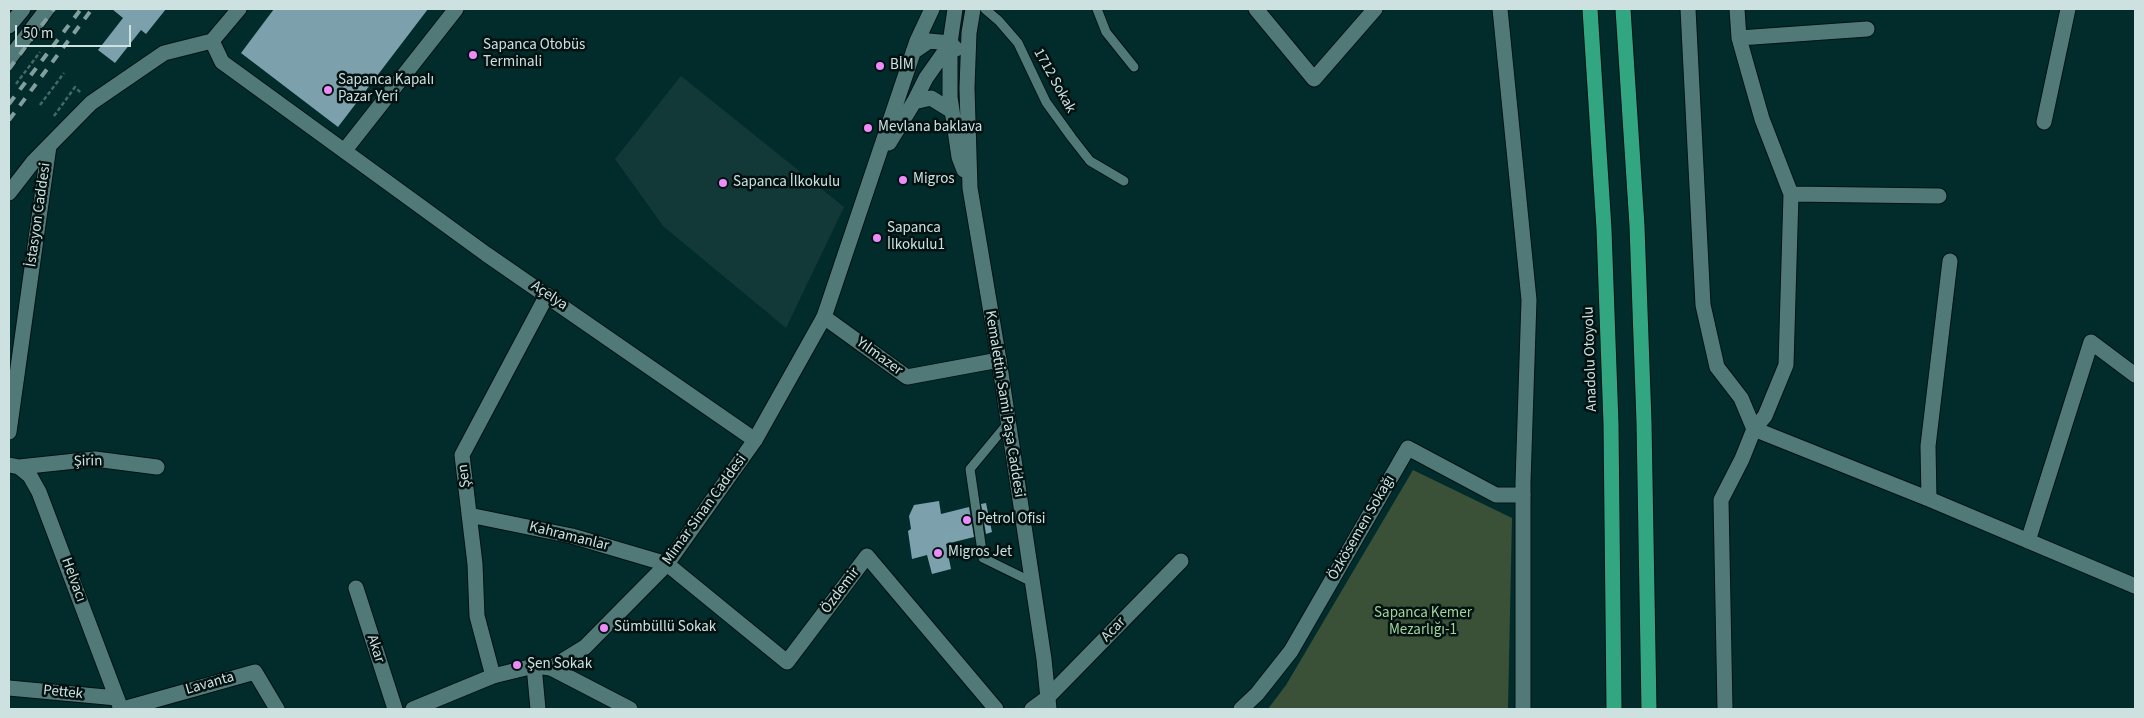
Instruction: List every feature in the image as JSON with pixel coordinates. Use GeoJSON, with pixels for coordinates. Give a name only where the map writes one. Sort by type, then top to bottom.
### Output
{"type":"FeatureCollection","features":[{"type":"Feature","properties":{"kind":"highway","name":"Anadolu Otoyolu"},"geometry":{"type":"LineString","coordinates":[[1590,9],[1604,228],[1611,424],[1614,709]]}},
{"type":"Feature","properties":{"kind":"highway"},"geometry":{"type":"LineString","coordinates":[[1624,9],[1637,226],[1644,422],[1649,709]]}},
{"type":"Feature","properties":{"kind":"street"},"geometry":{"type":"LineString","coordinates":[[9,26],[23,9]]}},
{"type":"Feature","properties":{"kind":"street"},"geometry":{"type":"LineString","coordinates":[[9,59],[47,9]]}},
{"type":"Feature","properties":{"kind":"street"},"geometry":{"type":"LineString","coordinates":[[212,41],[239,9]]}},
{"type":"Feature","properties":{"kind":"street"},"geometry":{"type":"LineString","coordinates":[[345,150],[456,9]]}},
{"type":"Feature","properties":{"kind":"street"},"geometry":{"type":"LineString","coordinates":[[870,183],[913,52],[932,9]]}},
{"type":"Feature","properties":{"kind":"street","name":"Kemalettin Sami Paşa Caddesi"},"geometry":{"type":"LineString","coordinates":[[955,9],[950,43],[952,111],[959,157],[970,188]]}},
{"type":"Feature","properties":{"kind":"street"},"geometry":{"type":"LineString","coordinates":[[1256,9],[1314,80],[1375,9]]}},
{"type":"Feature","properties":{"kind":"street"},"geometry":{"type":"LineString","coordinates":[[1500,9],[1529,300],[1523,495],[1523,709]]}},
{"type":"Feature","properties":{"kind":"street"},"geometry":{"type":"LineString","coordinates":[[1688,9],[1703,305],[1717,367],[1741,398],[1754,429],[1929,499],[2135,586]]}},
{"type":"Feature","properties":{"kind":"street"},"geometry":{"type":"LineString","coordinates":[[1725,709],[1721,500],[1748,447],[1754,429],[1765,416],[1786,365],[1790,296],[1791,194],[1762,119],[1739,38],[1737,9]]}},
{"type":"Feature","properties":{"kind":"street"},"geometry":{"type":"LineString","coordinates":[[2044,122],[2068,9]]}},
{"type":"Feature","properties":{"kind":"street"},"geometry":{"type":"LineString","coordinates":[[870,183],[894,133],[914,102],[926,78],[972,14]]}},
{"type":"Feature","properties":{"kind":"street","name":"Kemalettin Sami Paşa Caddesi"},"geometry":{"type":"LineString","coordinates":[[972,14],[968,60],[970,188],[999,360],[1048,704]]}},
{"type":"Feature","properties":{"kind":"street"},"geometry":{"type":"LineString","coordinates":[[1739,38],[1867,29]]}},
{"type":"Feature","properties":{"kind":"street","name":"İstasyon Caddesi"},"geometry":{"type":"LineString","coordinates":[[9,432],[49,146],[91,103],[164,53],[212,41]]}},
{"type":"Feature","properties":{"kind":"street","name":"Açelya"},"geometry":{"type":"LineString","coordinates":[[212,41],[222,62],[486,254],[548,295],[755,440]]}},
{"type":"Feature","properties":{"kind":"street"},"geometry":{"type":"LineString","coordinates":[[913,52],[929,41],[950,43],[968,60]]}},
{"type":"Feature","properties":{"kind":"street"},"geometry":{"type":"LineString","coordinates":[[914,102],[931,98],[952,111]]}},
{"type":"Feature","properties":{"kind":"street"},"geometry":{"type":"LineString","coordinates":[[9,193],[33,162],[49,146]]}},
{"type":"Feature","properties":{"kind":"street","name":"Mimar Sinan Caddesi"},"geometry":{"type":"LineString","coordinates":[[551,668],[585,647],[667,564],[755,440],[824,317],[870,183]]}},
{"type":"Feature","properties":{"kind":"street"},"geometry":{"type":"LineString","coordinates":[[1791,194],[1939,196]]}},
{"type":"Feature","properties":{"kind":"street"},"geometry":{"type":"LineString","coordinates":[[1929,499],[1928,446],[1950,261]]}},
{"type":"Feature","properties":{"kind":"street","name":"Şen"},"geometry":{"type":"LineString","coordinates":[[492,676],[477,616],[462,455],[548,295]]}},
{"type":"Feature","properties":{"kind":"street","name":"Yılmazer"},"geometry":{"type":"LineString","coordinates":[[824,317],[907,377],[999,360]]}},
{"type":"Feature","properties":{"kind":"street"},"geometry":{"type":"LineString","coordinates":[[2028,541],[2091,342],[2135,375]]}},
{"type":"Feature","properties":{"kind":"street","name":"Özkösemen Sokağı"},"geometry":{"type":"LineString","coordinates":[[1241,709],[1257,694],[1291,651],[1408,448],[1496,495],[1523,495]]}},
{"type":"Feature","properties":{"kind":"street","name":"Şirin"},"geometry":{"type":"LineString","coordinates":[[14,466],[94,459],[157,467]]}},
{"type":"Feature","properties":{"kind":"street","name":"Helvacı"},"geometry":{"type":"LineString","coordinates":[[14,466],[30,476],[38,492],[120,706]]}},
{"type":"Feature","properties":{"kind":"street","name":"Kahramanlar"},"geometry":{"type":"LineString","coordinates":[[469,515],[572,536],[667,564]]}},
{"type":"Feature","properties":{"kind":"street","name":"Özdemir"},"geometry":{"type":"LineString","coordinates":[[667,564],[787,662],[867,556],[996,709]]}},
{"type":"Feature","properties":{"kind":"street","name":"Acar"},"geometry":{"type":"LineString","coordinates":[[1032,709],[1048,704],[1181,561]]}},
{"type":"Feature","properties":{"kind":"street","name":"Akar"},"geometry":{"type":"LineString","coordinates":[[356,588],[395,709]]}},
{"type":"Feature","properties":{"kind":"street"},"geometry":{"type":"LineString","coordinates":[[534,666],[538,709]]}},
{"type":"Feature","properties":{"kind":"street"},"geometry":{"type":"LineString","coordinates":[[413,709],[492,676],[534,666],[551,668],[630,709]]}},
{"type":"Feature","properties":{"kind":"street","name":"Lavanta"},"geometry":{"type":"LineString","coordinates":[[120,706],[255,672],[277,709]]}},
{"type":"Feature","properties":{"kind":"street","name":"Pettek"},"geometry":{"type":"LineString","coordinates":[[9,688],[120,706]]}},
{"type":"Feature","properties":{"kind":"lane","name":"1712 Sokak"},"geometry":{"type":"LineString","coordinates":[[985,9],[999,21],[1018,43],[1046,102],[1072,138],[1090,160],[1124,181]]}},
{"type":"Feature","properties":{"kind":"lane"},"geometry":{"type":"LineString","coordinates":[[1097,9],[1106,32],[1134,67]]}},
{"type":"Feature","properties":{"kind":"lane"},"geometry":{"type":"LineString","coordinates":[[1008,423],[970,470],[983,558],[1032,582]]}},
{"type":"Feature","properties":{"kind":"path"},"geometry":{"type":"LineString","coordinates":[[16,84],[40,52]]}},
{"type":"Feature","properties":{"kind":"path"},"geometry":{"type":"LineString","coordinates":[[40,104],[64,73]]}},
{"type":"Feature","properties":{"kind":"path"},"geometry":{"type":"LineString","coordinates":[[54,116],[75,87]]}},
{"type":"Feature","properties":{"kind":"shaded area","name":"Sapanca İlkokulu"},"geometry":{"type":"Polygon","coordinates":[[[681,76],[844,207],[786,328],[663,226],[615,159],[681,76]]]}},
{"type":"Feature","properties":{"kind":"green space","name":"Sapanca Kemer Mezarlığı-1"},"geometry":{"type":"Polygon","coordinates":[[[1413,470],[1512,518],[1508,709],[1268,709],[1286,685],[1413,470]]]}},
{"type":"Feature","properties":{"kind":"building"},"geometry":{"type":"Polygon","coordinates":[[[112,9],[166,9],[146,34],[141,30],[115,63],[98,50],[123,18],[112,9]]]}},
{"type":"Feature","properties":{"kind":"building","name":"Sapanca Kapalı Pazar Yeri"},"geometry":{"type":"Polygon","coordinates":[[[274,9],[428,9],[338,127],[241,53],[274,9]]]}},
{"type":"Feature","properties":{"kind":"building"},"geometry":{"type":"Polygon","coordinates":[[[939,501],[941,514],[969,507],[974,537],[946,544],[951,569],[932,574],[927,555],[912,559],[908,531],[911,529],[909,516],[914,505],[939,501]]]}},
{"type":"Feature","properties":{"kind":"building"},"geometry":{"type":"Polygon","coordinates":[[[986,503],[992,532],[986,534],[981,504],[986,503]]]}},
{"type":"Feature","properties":{"kind":"railway"},"geometry":{"type":"LineString","coordinates":[[9,69],[54,9]]}},
{"type":"Feature","properties":{"kind":"railway"},"geometry":{"type":"LineString","coordinates":[[9,104],[81,9]]}},
{"type":"Feature","properties":{"kind":"railway"},"geometry":{"type":"LineString","coordinates":[[9,120],[92,9]]}},
{"type":"Feature","properties":{"kind":"place","name":"Sapanca Otobüs Terminali"},"geometry":{"type":"Point","coordinates":[473,55]}},
{"type":"Feature","properties":{"kind":"place","name":"BİM"},"geometry":{"type":"Point","coordinates":[880,66]}},
{"type":"Feature","properties":{"kind":"place","name":"Sapanca Kapalı Pazar Yeri"},"geometry":{"type":"Point","coordinates":[328,90]}},
{"type":"Feature","properties":{"kind":"place","name":"Mevlana baklava"},"geometry":{"type":"Point","coordinates":[868,128]}},
{"type":"Feature","properties":{"kind":"place","name":"Migros"},"geometry":{"type":"Point","coordinates":[903,180]}},
{"type":"Feature","properties":{"kind":"place","name":"Sapanca İlkokulu"},"geometry":{"type":"Point","coordinates":[723,183]}},
{"type":"Feature","properties":{"kind":"place","name":"Sapanca İlkokulu1"},"geometry":{"type":"Point","coordinates":[877,238]}},
{"type":"Feature","properties":{"kind":"place","name":"Petrol Ofisi"},"geometry":{"type":"Point","coordinates":[967,520]}},
{"type":"Feature","properties":{"kind":"place","name":"Migros Jet"},"geometry":{"type":"Point","coordinates":[938,553]}},
{"type":"Feature","properties":{"kind":"place","name":"Sümbüllü Sokak"},"geometry":{"type":"Point","coordinates":[604,628]}},
{"type":"Feature","properties":{"kind":"place","name":"Şen Sokak"},"geometry":{"type":"Point","coordinates":[517,665]}}]}
